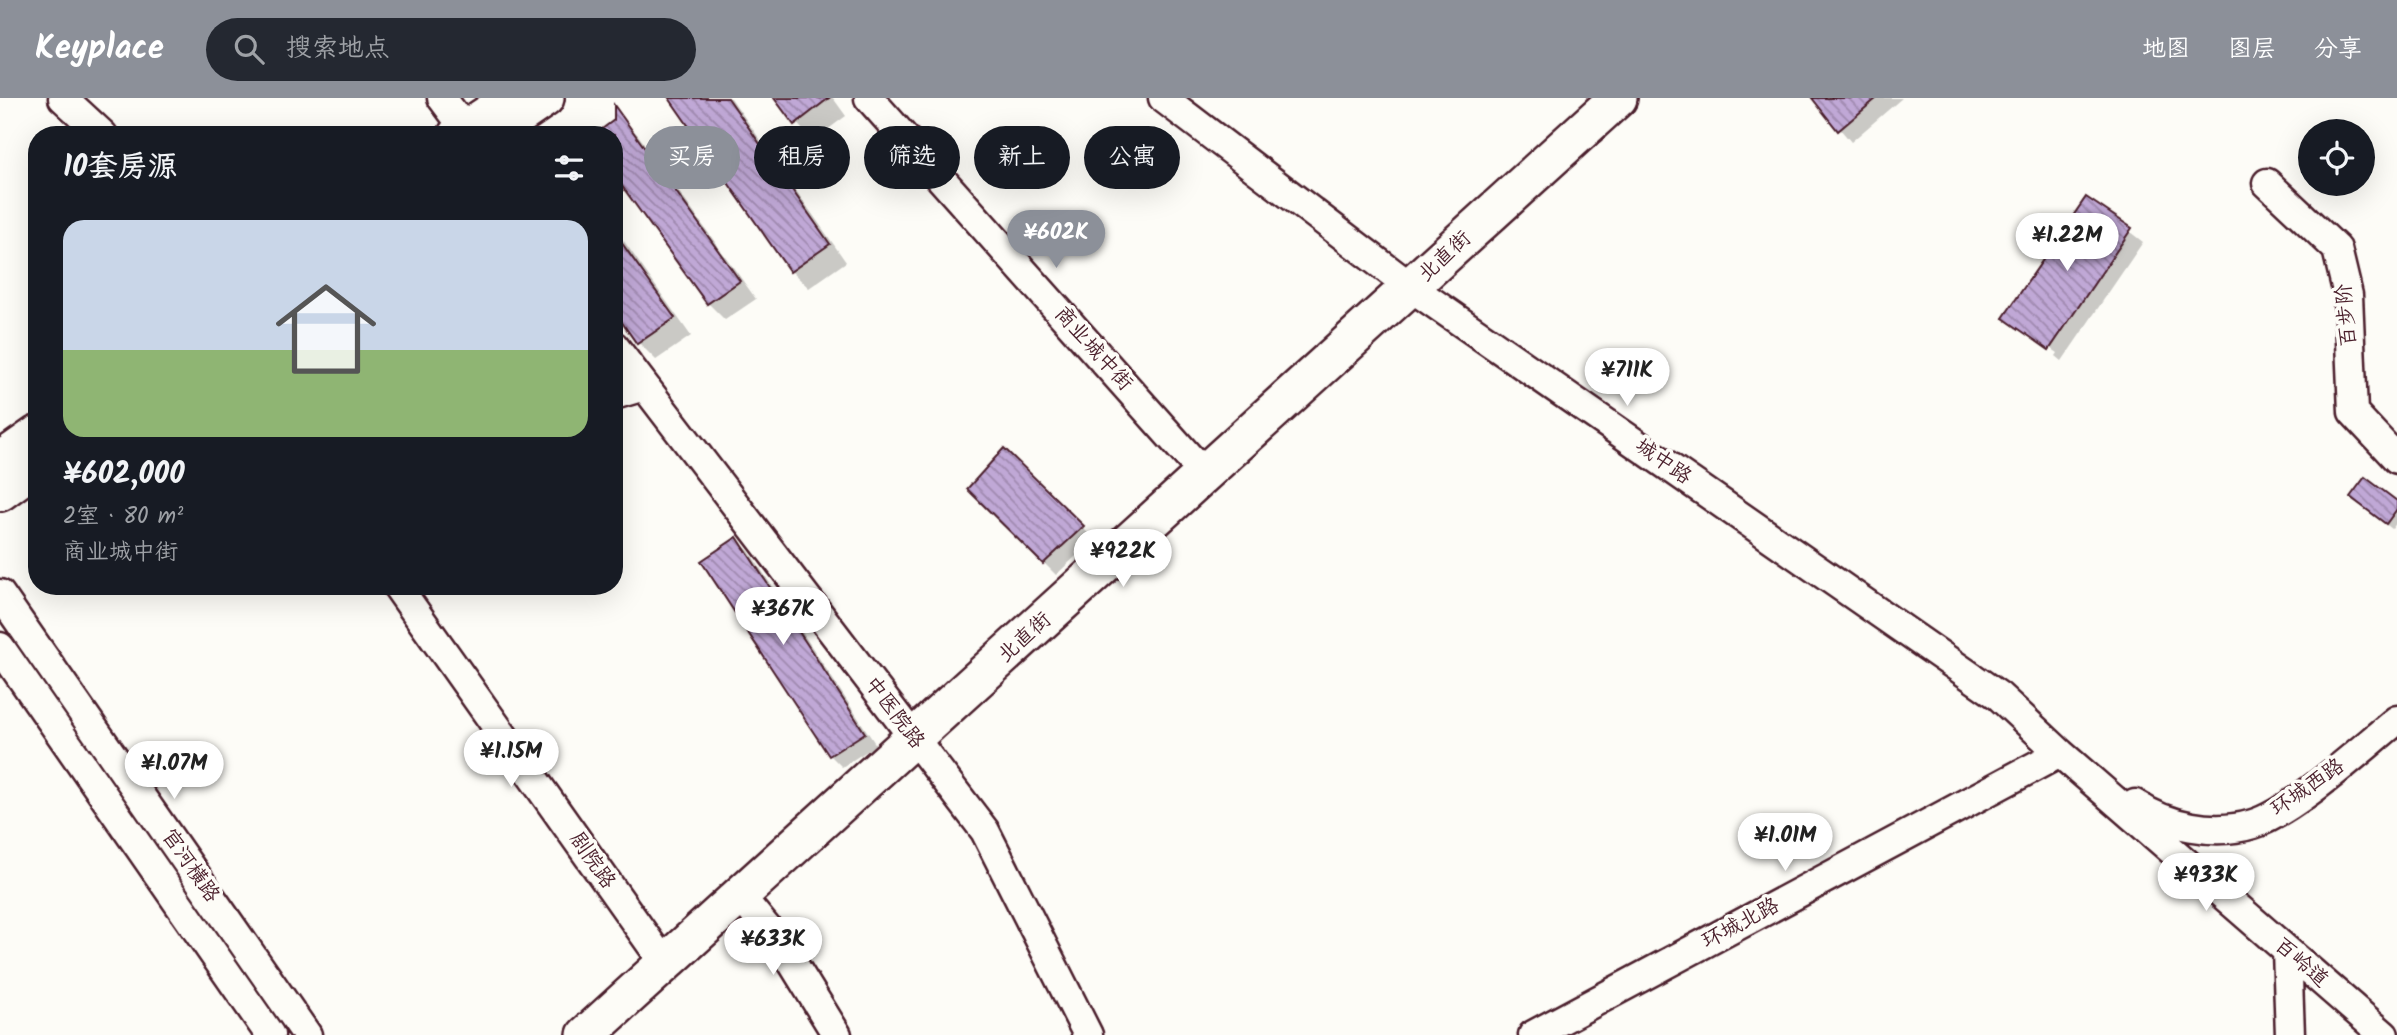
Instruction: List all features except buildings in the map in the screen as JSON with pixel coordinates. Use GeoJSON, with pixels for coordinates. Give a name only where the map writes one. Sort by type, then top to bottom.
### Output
{"type":"FeatureCollection","features":[{"type":"Feature","properties":{"kind":"main road"},"geometry":{"type":"LineString","coordinates":[[478,126],[512,98]]}},
{"type":"Feature","properties":{"kind":"main road"},"geometry":{"type":"LineString","coordinates":[[485,126],[545,98]]}},
{"type":"Feature","properties":{"kind":"main road","name":"北直街"},"geometry":{"type":"LineString","coordinates":[[586,1035],[1412,288],[1618,98]]}},
{"type":"Feature","properties":{"kind":"main road"},"geometry":{"type":"LineString","coordinates":[[0,461],[28,441]]}},
{"type":"Feature","properties":{"kind":"main road"},"geometry":{"type":"LineString","coordinates":[[0,492],[28,472]]}},
{"type":"Feature","properties":{"kind":"street"},"geometry":{"type":"LineString","coordinates":[[63,98],[93,126]]}},
{"type":"Feature","properties":{"kind":"street"},"geometry":{"type":"LineString","coordinates":[[442,98],[464,126]]}},
{"type":"Feature","properties":{"kind":"street","name":"商业城中街"},"geometry":{"type":"LineString","coordinates":[[869,98],[1205,475]]}},
{"type":"Feature","properties":{"kind":"street","name":"城中路"},"geometry":{"type":"LineString","coordinates":[[1163,98],[1412,288],[1999,696],[2060,753]]}},
{"type":"Feature","properties":{"kind":"street","name":"百步阶"},"geometry":{"type":"LineString","coordinates":[[2267,183],[2337,249],[2348,295],[2353,412],[2397,459]]}},
{"type":"Feature","properties":{"kind":"street","name":"中医院路"},"geometry":{"type":"LineString","coordinates":[[623,358],[985,831],[1088,1035]]}},
{"type":"Feature","properties":{"kind":"street"},"geometry":{"type":"LineString","coordinates":[[623,392],[644,386]]}},
{"type":"Feature","properties":{"kind":"street","name":"官河横路"},"geometry":{"type":"LineString","coordinates":[[0,594],[307,1035]]}},
{"type":"Feature","properties":{"kind":"street","name":"剧院路"},"geometry":{"type":"LineString","coordinates":[[403,595],[665,964]]}},
{"type":"Feature","properties":{"kind":"street","name":"官河横路"},"geometry":{"type":"LineString","coordinates":[[0,648],[270,1035]]}},
{"type":"Feature","properties":{"kind":"street","name":"环城西路"},"geometry":{"type":"LineString","coordinates":[[2060,753],[2155,817],[2205,829],[2254,824],[2294,802],[2397,720]]}},
{"type":"Feature","properties":{"kind":"street","name":"百岭道"},"geometry":{"type":"LineString","coordinates":[[2060,753],[2384,1035]]}},
{"type":"Feature","properties":{"kind":"street","name":"环城北路"},"geometry":{"type":"LineString","coordinates":[[1532,1035],[2060,753]]}},
{"type":"Feature","properties":{"kind":"street"},"geometry":{"type":"LineString","coordinates":[[740,896],[784,949],[837,1035]]}},
{"type":"Feature","properties":{"kind":"street"},"geometry":{"type":"LineString","coordinates":[[2287,951],[2290,1035]]}}]}
